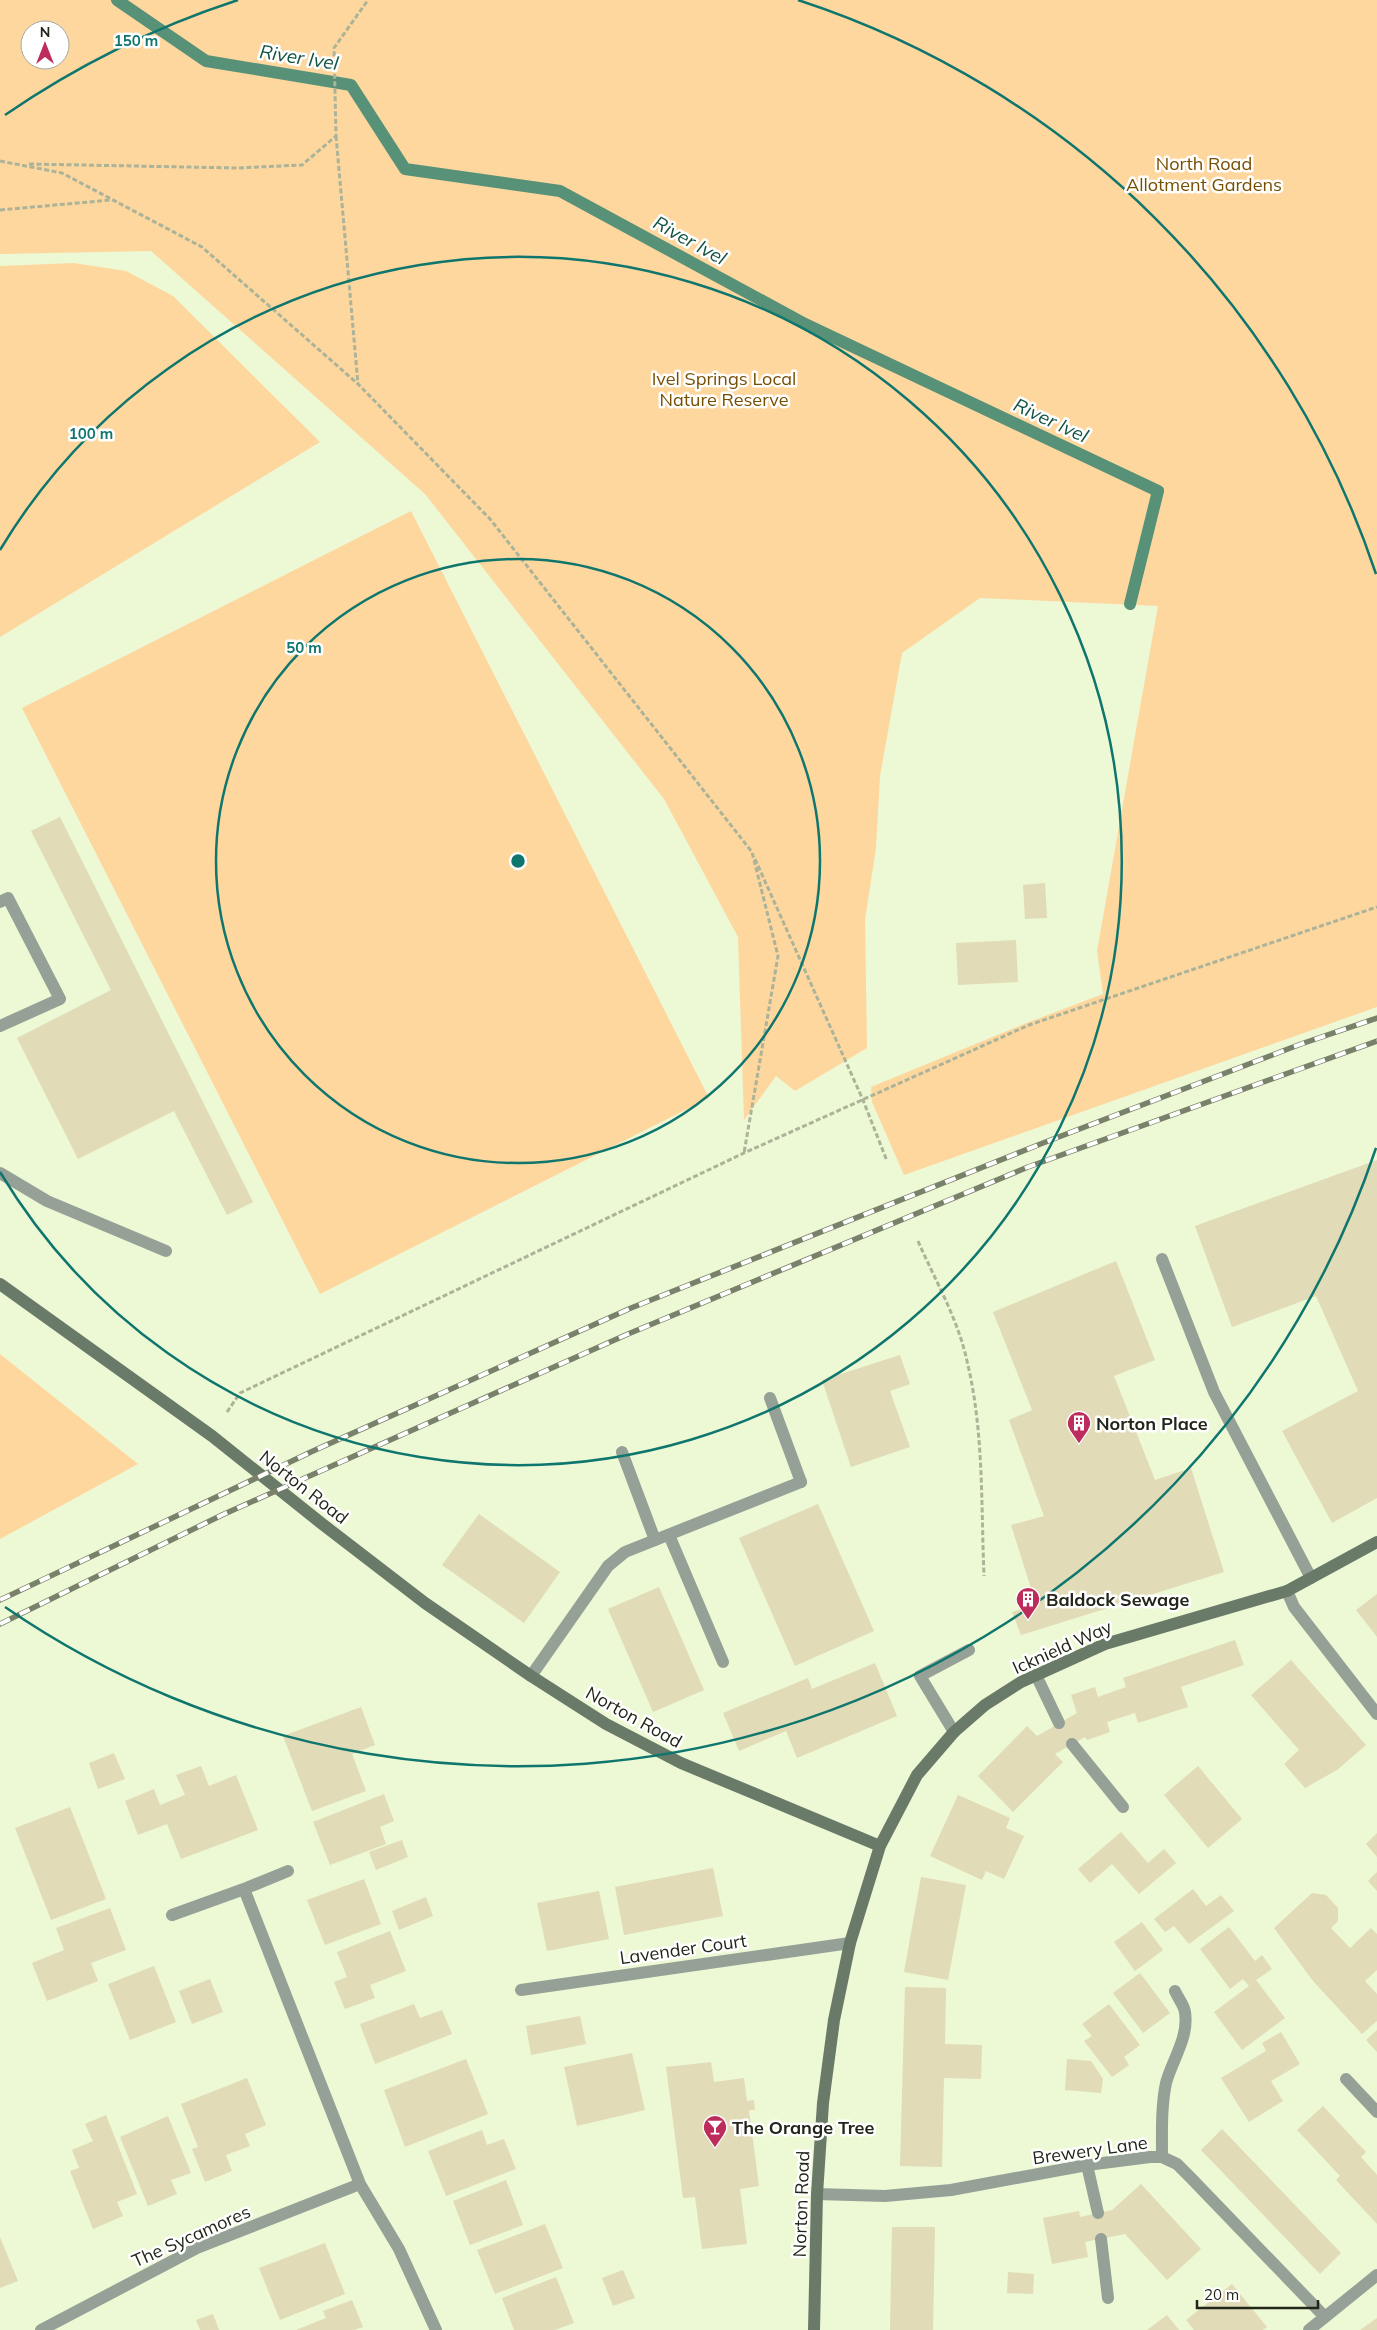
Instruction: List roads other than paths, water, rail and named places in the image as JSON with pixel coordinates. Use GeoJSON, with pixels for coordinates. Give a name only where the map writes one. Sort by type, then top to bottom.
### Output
{"type":"FeatureCollection","features":[{"type":"Feature","properties":{"kind":"street"},"geometry":{"type":"LineString","coordinates":[[0,902],[8,898],[60,999],[0,1026]]}},
{"type":"Feature","properties":{"kind":"street"},"geometry":{"type":"LineString","coordinates":[[0,1172],[47,1201],[166,1251]]}},
{"type":"Feature","properties":{"kind":"street"},"geometry":{"type":"LineString","coordinates":[[1162,1259],[1214,1392],[1311,1578]]}},
{"type":"Feature","properties":{"kind":"street","name":"Norton Road"},"geometry":{"type":"LineString","coordinates":[[0,1284],[212,1436],[425,1603],[531,1676],[606,1724],[681,1763],[880,1846],[850,1943],[834,2020],[823,2103],[814,2330]]}},
{"type":"Feature","properties":{"kind":"street"},"geometry":{"type":"LineString","coordinates":[[531,1676],[608,1566],[626,1552],[801,1482],[770,1398]]}},
{"type":"Feature","properties":{"kind":"street"},"geometry":{"type":"LineString","coordinates":[[622,1452],[655,1540]]}},
{"type":"Feature","properties":{"kind":"street"},"geometry":{"type":"LineString","coordinates":[[669,1535],[722,1662]]}},
{"type":"Feature","properties":{"kind":"street","name":"Icknield Way"},"geometry":{"type":"LineString","coordinates":[[880,1846],[917,1774],[954,1732],[985,1705],[1036,1675],[1105,1644],[1287,1591],[1377,1542]]}},
{"type":"Feature","properties":{"kind":"street"},"geometry":{"type":"LineString","coordinates":[[1287,1591],[1294,1607],[1377,1714]]}},
{"type":"Feature","properties":{"kind":"street"},"geometry":{"type":"LineString","coordinates":[[954,1732],[920,1676],[969,1650]]}},
{"type":"Feature","properties":{"kind":"street"},"geometry":{"type":"LineString","coordinates":[[1036,1675],[1059,1724]]}},
{"type":"Feature","properties":{"kind":"street"},"geometry":{"type":"LineString","coordinates":[[1072,1744],[1123,1808]]}},
{"type":"Feature","properties":{"kind":"street"},"geometry":{"type":"LineString","coordinates":[[172,1915],[288,1871]]}},
{"type":"Feature","properties":{"kind":"street"},"geometry":{"type":"LineString","coordinates":[[244,1889],[360,2184],[399,2249],[436,2330]]}},
{"type":"Feature","properties":{"kind":"street","name":"Lavender Court"},"geometry":{"type":"LineString","coordinates":[[521,1990],[850,1943]]}},
{"type":"Feature","properties":{"kind":"street"},"geometry":{"type":"LineString","coordinates":[[1162,2157],[1163,2104],[1167,2083],[1184,2036],[1185,2026],[1185,2011],[1175,1992]]}},
{"type":"Feature","properties":{"kind":"street"},"geometry":{"type":"LineString","coordinates":[[1346,2079],[1377,2112]]}},
{"type":"Feature","properties":{"kind":"street","name":"Brewery Lane"},"geometry":{"type":"LineString","coordinates":[[818,2194],[886,2196],[951,2190],[1086,2165],[1135,2158],[1162,2157],[1176,2164],[1190,2177],[1325,2317]]}},
{"type":"Feature","properties":{"kind":"street"},"geometry":{"type":"LineString","coordinates":[[1086,2165],[1098,2213]]}},
{"type":"Feature","properties":{"kind":"street","name":"The Sycamores"},"geometry":{"type":"LineString","coordinates":[[40,2330],[197,2248],[360,2184]]}},
{"type":"Feature","properties":{"kind":"street"},"geometry":{"type":"LineString","coordinates":[[1101,2239],[1108,2298]]}},
{"type":"Feature","properties":{"kind":"street"},"geometry":{"type":"LineString","coordinates":[[1309,2330],[1377,2274]]}},
{"type":"Feature","properties":{"kind":"waterway","name":"River Ivel"},"geometry":{"type":"LineString","coordinates":[[117,0],[206,61],[351,85],[405,169],[560,191],[805,324],[1158,491],[1130,604]]}},
{"type":"Feature","properties":{"kind":"railway"},"geometry":{"type":"LineString","coordinates":[[0,1600],[313,1451],[631,1308],[1043,1143],[1301,1044],[1377,1018]]}},
{"type":"Feature","properties":{"kind":"railway"},"geometry":{"type":"LineString","coordinates":[[0,1624],[222,1515],[628,1334],[1028,1167],[1377,1041]]}},
{"type":"Feature","properties":{"kind":"place","name":"Norton Place"},"geometry":{"type":"Point","coordinates":[1079,1444]}},
{"type":"Feature","properties":{"kind":"place","name":"Baldock Sewage"},"geometry":{"type":"Point","coordinates":[1028,1620]}},
{"type":"Feature","properties":{"kind":"place","name":"The Orange Tree"},"geometry":{"type":"Point","coordinates":[715,2148]}},
{"type":"Feature","properties":{"kind":"park label","name":"North Road Allotment Gardens"},"geometry":{"type":"Point","coordinates":[1204,173]}},
{"type":"Feature","properties":{"kind":"park label","name":"Ivel Springs Local Nature Reserve"},"geometry":{"type":"Point","coordinates":[724,388]}}]}
